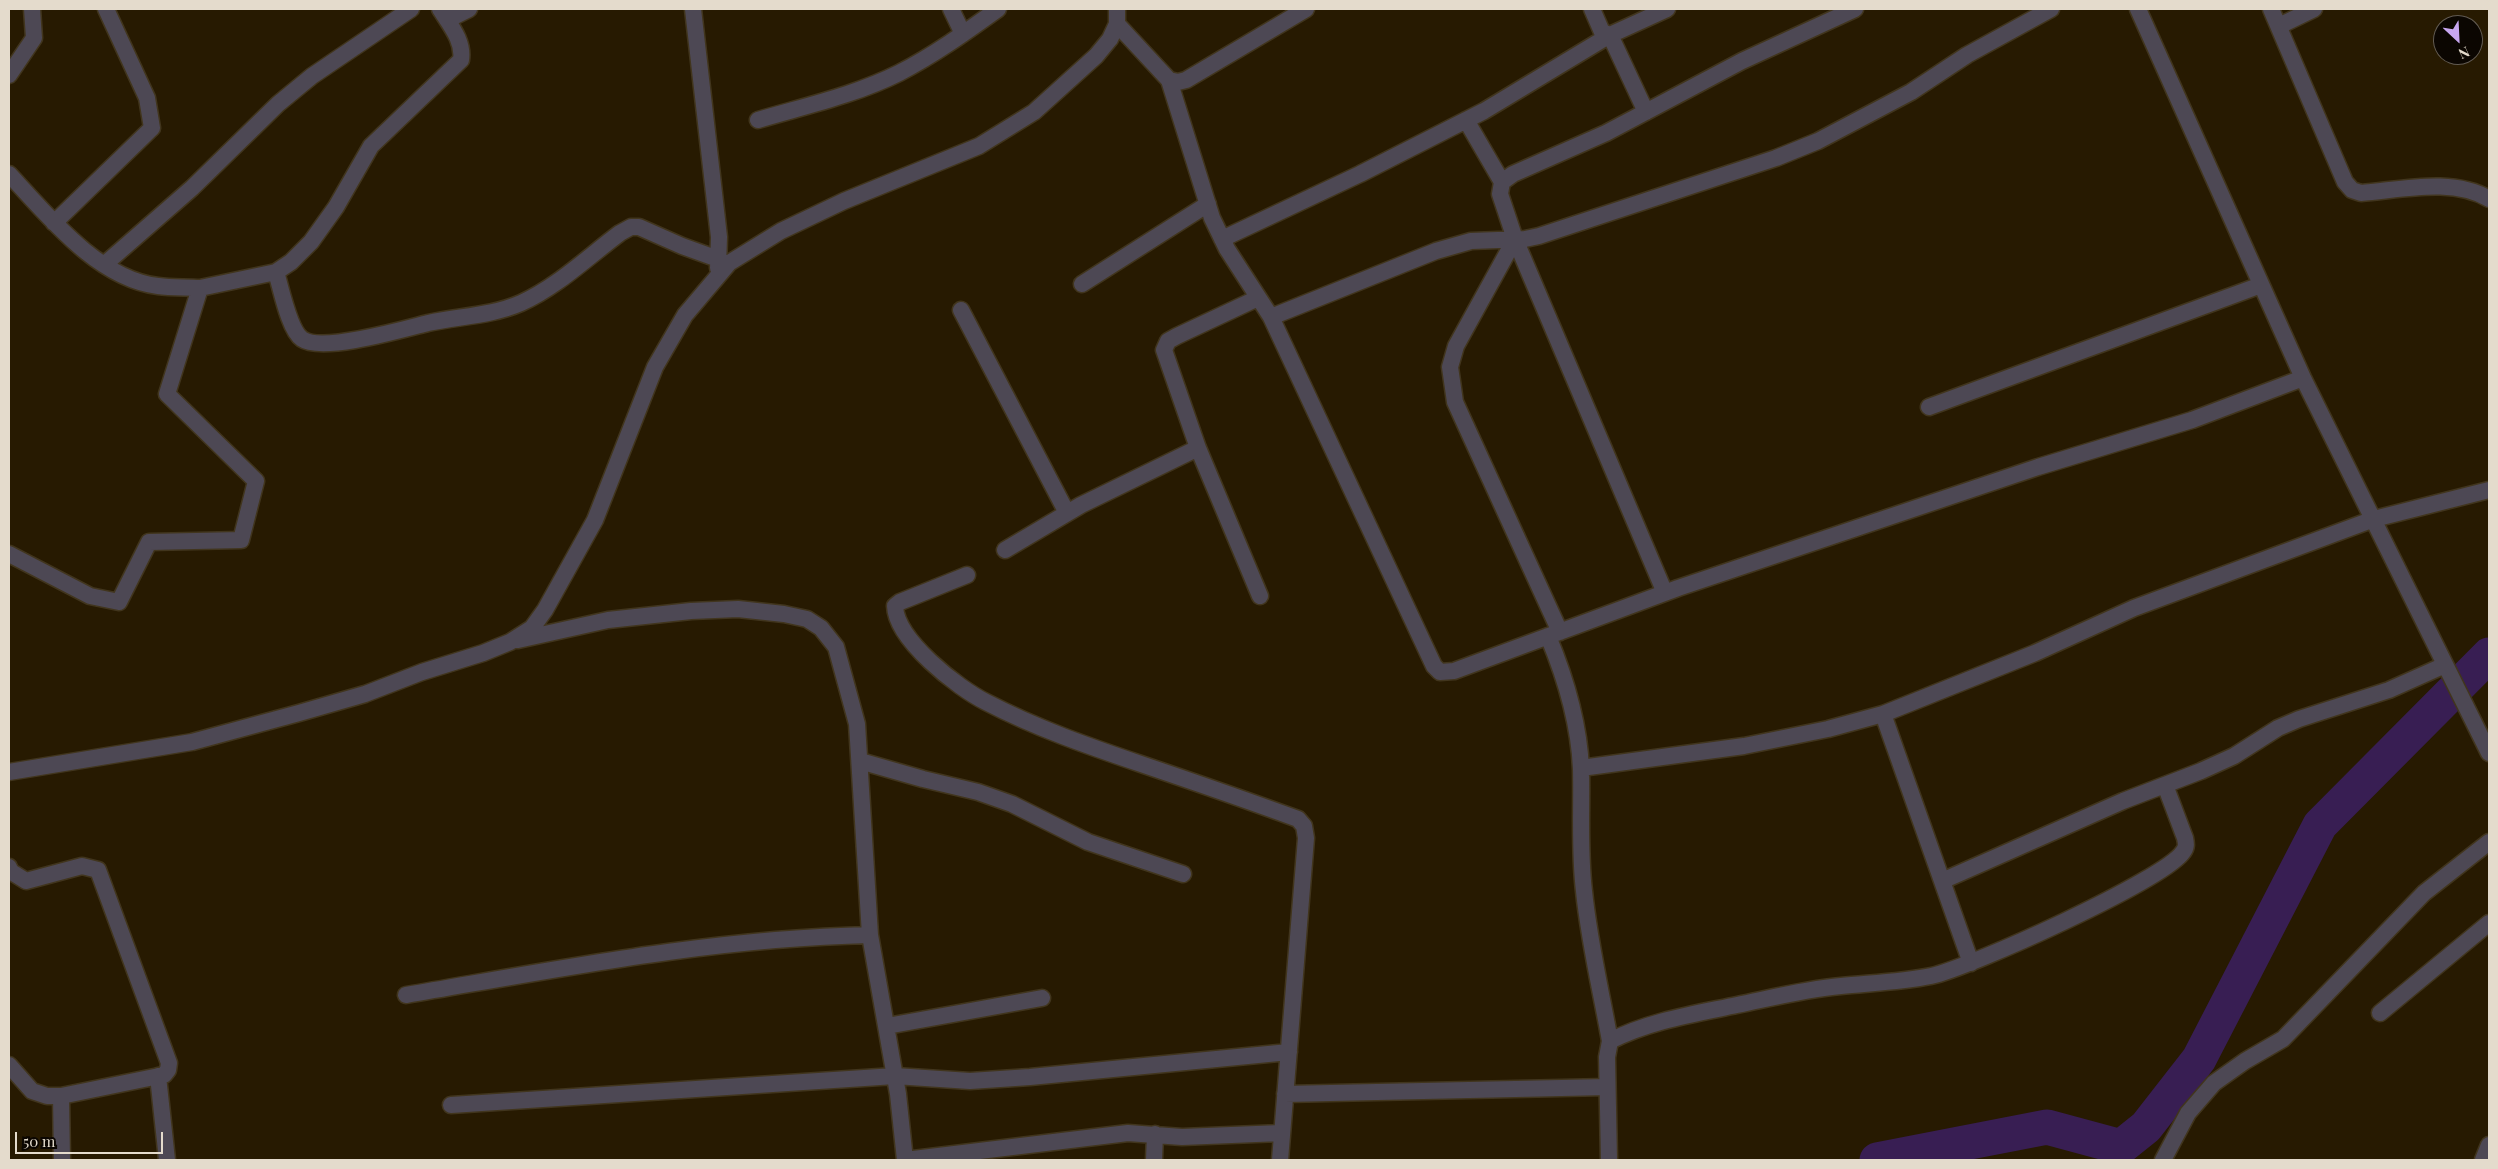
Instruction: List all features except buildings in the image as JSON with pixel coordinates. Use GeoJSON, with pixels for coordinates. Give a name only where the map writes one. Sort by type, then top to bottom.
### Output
{"type":"FeatureCollection","features":[{"type":"Feature","properties":{"kind":"street"},"geometry":{"type":"LineString","coordinates":[[9,75],[34,38],[32,9]]}},
{"type":"Feature","properties":{"kind":"street"},"geometry":{"type":"LineString","coordinates":[[54,223],[152,128],[146,98],[106,9]]}},
{"type":"Feature","properties":{"kind":"street"},"geometry":{"type":"LineString","coordinates":[[105,264],[192,188],[278,104],[312,76],[412,9]]}},
{"type":"Feature","properties":{"kind":"street"},"geometry":{"type":"LineString","coordinates":[[9,174],[54,223],[83,249],[119,274],[157,286],[200,288],[276,272],[291,262],[311,242],[336,207],[371,146],[460,60],[462,51],[458,40],[443,15],[469,9]]}},
{"type":"Feature","properties":{"kind":"street"},"geometry":{"type":"LineString","coordinates":[[510,642],[532,628],[545,610],[595,520],[654,367],[685,316],[717,278],[723,261],[694,9]]}},
{"type":"Feature","properties":{"kind":"street"},"geometry":{"type":"LineString","coordinates":[[951,9],[963,34]]}},
{"type":"Feature","properties":{"kind":"street"},"geometry":{"type":"LineString","coordinates":[[758,120],[855,91],[898,73],[963,34],[998,9]]}},
{"type":"Feature","properties":{"kind":"street"},"geometry":{"type":"LineString","coordinates":[[1169,80],[1178,82],[1186,80],[1306,9]]}},
{"type":"Feature","properties":{"kind":"street"},"geometry":{"type":"LineString","coordinates":[[1592,9],[1602,32],[1610,35],[1646,112]]}},
{"type":"Feature","properties":{"kind":"street"},"geometry":{"type":"LineString","coordinates":[[1222,240],[1360,174],[1466,120],[1610,35],[1667,9]]}},
{"type":"Feature","properties":{"kind":"street"},"geometry":{"type":"LineString","coordinates":[[1502,182],[1513,174],[1606,134],[1742,61],[1855,9]]}},
{"type":"Feature","properties":{"kind":"street"},"geometry":{"type":"LineString","coordinates":[[1271,317],[1436,251],[1471,241],[1539,236],[1776,158],[1818,141],[1911,92],[1967,55],[2051,9]]}},
{"type":"Feature","properties":{"kind":"street"},"geometry":{"type":"LineString","coordinates":[[2138,9],[2303,378],[2489,753]]}},
{"type":"Feature","properties":{"kind":"street"},"geometry":{"type":"LineString","coordinates":[[2271,9],[2346,182],[2352,190],[2361,193],[2437,187],[2457,188],[2476,191],[2489,199]]}},
{"type":"Feature","properties":{"kind":"street"},"geometry":{"type":"LineString","coordinates":[[2279,26],[2314,9]]}},
{"type":"Feature","properties":{"kind":"street"},"geometry":{"type":"LineString","coordinates":[[276,272],[295,331],[309,343],[319,343],[358,339],[430,323],[495,313],[522,302],[552,283],[620,232],[631,227],[639,227],[723,261],[844,201],[979,146],[1034,112],[1096,56],[1110,39],[1117,17]]}},
{"type":"Feature","properties":{"kind":"street"},"geometry":{"type":"LineString","coordinates":[[1117,17],[1169,80],[1208,204],[1222,240],[1271,317],[1434,666],[1440,672],[1454,671],[1665,593],[2038,467],[2192,420],[2303,378]]}},
{"type":"Feature","properties":{"kind":"street"},"geometry":{"type":"LineString","coordinates":[[1466,120],[1502,182],[1500,194],[1515,239],[1665,593]]}},
{"type":"Feature","properties":{"kind":"street"},"geometry":{"type":"LineString","coordinates":[[1082,284],[1208,204]]}},
{"type":"Feature","properties":{"kind":"street"},"geometry":{"type":"LineString","coordinates":[[1515,239],[1456,346],[1450,367],[1455,402],[1554,634],[1571,702],[1581,768],[1580,836],[1584,891],[1610,1041],[1607,1058],[1609,1160]]}},
{"type":"Feature","properties":{"kind":"street"},"geometry":{"type":"LineString","coordinates":[[1929,407],[2261,285]]}},
{"type":"Feature","properties":{"kind":"street"},"geometry":{"type":"LineString","coordinates":[[9,554],[90,596],[119,602],[149,542],[241,540],[256,481],[167,394],[200,288]]}},
{"type":"Feature","properties":{"kind":"street"},"geometry":{"type":"LineString","coordinates":[[1258,298],[1177,336],[1168,341],[1164,350],[1198,448],[1260,596]]}},
{"type":"Feature","properties":{"kind":"street"},"geometry":{"type":"LineString","coordinates":[[961,310],[1068,513]]}},
{"type":"Feature","properties":{"kind":"street"},"geometry":{"type":"LineString","coordinates":[[1005,550],[1068,513],[1198,448]]}},
{"type":"Feature","properties":{"kind":"street"},"geometry":{"type":"LineString","coordinates":[[1581,768],[1744,746],[1828,729],[1883,714],[2034,653],[2134,608],[2374,520],[2489,490]]}},
{"type":"Feature","properties":{"kind":"street"},"geometry":{"type":"LineString","coordinates":[[967,575],[900,602],[895,606],[902,628],[924,656],[952,680],[985,702],[1061,736],[1298,819],[1304,826],[1306,838],[1280,1160]]}},
{"type":"Feature","properties":{"kind":"street"},"geometry":{"type":"LineString","coordinates":[[9,772],[192,742],[365,694],[510,642],[608,620],[691,611],[738,609],[784,614],[807,619],[822,628],[836,647],[857,724],[870,935],[895,1076],[905,1160],[1007,1154],[1128,1133],[1182,1137],[1281,1133]]}},
{"type":"Feature","properties":{"kind":"street"},"geometry":{"type":"LineString","coordinates":[[1942,881],[2234,756],[2278,728],[2299,719],[2448,671]]}},
{"type":"Feature","properties":{"kind":"street"},"geometry":{"type":"LineString","coordinates":[[1883,714],[1971,963]]}},
{"type":"Feature","properties":{"kind":"street"},"geometry":{"type":"LineString","coordinates":[[860,761],[923,780],[978,792],[1012,804],[1088,842],[1183,874]]}},
{"type":"Feature","properties":{"kind":"street"},"geometry":{"type":"LineString","coordinates":[[1610,1041],[1625,1033],[1688,1015],[1824,988],[1931,976],[1971,963],[2093,907],[2168,867],[2183,852],[2186,846],[2185,838],[2165,784]]}},
{"type":"Feature","properties":{"kind":"street"},"geometry":{"type":"LineString","coordinates":[[2163,1160],[2188,1113],[2214,1083],[2245,1061],[2282,1039],[2424,893],[2489,842]]}},
{"type":"Feature","properties":{"kind":"street"},"geometry":{"type":"LineString","coordinates":[[9,870],[26,881],[82,866],[98,870],[169,1063],[168,1070],[158,1076],[61,1096],[32,1091],[9,1066]]}},
{"type":"Feature","properties":{"kind":"street"},"geometry":{"type":"LineString","coordinates":[[2380,1013],[2489,922]]}},
{"type":"Feature","properties":{"kind":"street"},"geometry":{"type":"LineString","coordinates":[[406,994],[716,945],[820,936],[870,935]]}},
{"type":"Feature","properties":{"kind":"street"},"geometry":{"type":"LineString","coordinates":[[886,1026],[1042,998]]}},
{"type":"Feature","properties":{"kind":"street"},"geometry":{"type":"LineString","coordinates":[[451,1105],[895,1076],[970,1080],[1030,1077],[1289,1052]]}},
{"type":"Feature","properties":{"kind":"street"},"geometry":{"type":"LineString","coordinates":[[158,1076],[168,1160]]}},
{"type":"Feature","properties":{"kind":"street"},"geometry":{"type":"LineString","coordinates":[[1285,1094],[1608,1087]]}},
{"type":"Feature","properties":{"kind":"street"},"geometry":{"type":"LineString","coordinates":[[61,1096],[62,1160]]}},
{"type":"Feature","properties":{"kind":"street"},"geometry":{"type":"LineString","coordinates":[[1154,1160],[1155,1134]]}},
{"type":"Feature","properties":{"kind":"street"},"geometry":{"type":"LineString","coordinates":[[2483,1160],[2489,1144]]}},
{"type":"Feature","properties":{"kind":"waterway"},"geometry":{"type":"LineString","coordinates":[[1877,1160],[2047,1127],[2121,1147],[2146,1127],[2199,1059],[2320,825],[2489,655]]}}]}
